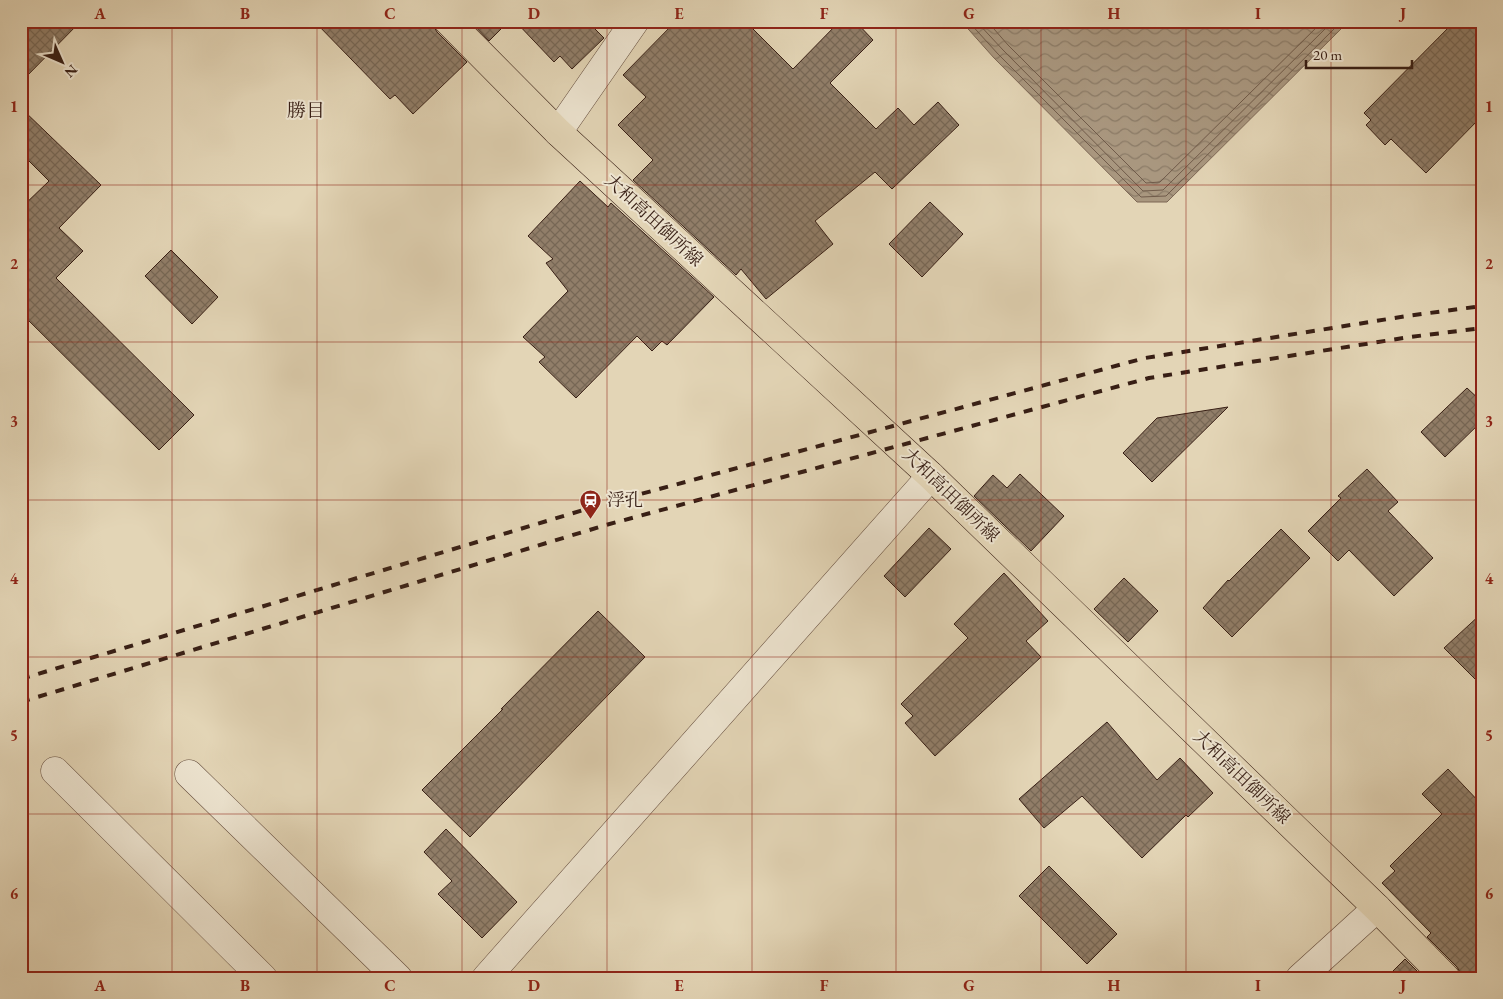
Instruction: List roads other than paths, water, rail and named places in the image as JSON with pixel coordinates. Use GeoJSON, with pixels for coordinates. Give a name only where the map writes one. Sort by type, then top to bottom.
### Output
{"type":"FeatureCollection","features":[{"type":"Feature","properties":{"kind":"main road","name":"大和高田御所線"},"geometry":{"type":"LineString","coordinates":[[448,21],[558,132],[932,476],[1377,908],[1446,978]]}},
{"type":"Feature","properties":{"kind":"street"},"geometry":{"type":"LineString","coordinates":[[558,132],[635,21]]}},
{"type":"Feature","properties":{"kind":"street"},"geometry":{"type":"LineString","coordinates":[[486,978],[932,476]]}},
{"type":"Feature","properties":{"kind":"street"},"geometry":{"type":"LineString","coordinates":[[55,771],[263,978]]}},
{"type":"Feature","properties":{"kind":"street"},"geometry":{"type":"LineString","coordinates":[[189,774],[398,978]]}},
{"type":"Feature","properties":{"kind":"street"},"geometry":{"type":"LineString","coordinates":[[1300,978],[1377,908]]}},
{"type":"Feature","properties":{"kind":"water"},"geometry":{"type":"Polygon","coordinates":[[[961,21],[1349,21],[1167,202],[1137,202],[994,58],[961,21]]]}},
{"type":"Feature","properties":{"kind":"railway"},"geometry":{"type":"LineString","coordinates":[[21,679],[600,505],[1145,358],[1407,316],[1482,306]]}},
{"type":"Feature","properties":{"kind":"railway"},"geometry":{"type":"LineString","coordinates":[[21,702],[606,525],[1149,378],[1410,337],[1482,328]]}},
{"type":"Feature","properties":{"kind":"place","name":"浮孔"},"geometry":{"type":"Point","coordinates":[591,519]}},
{"type":"Feature","properties":{"kind":"district","name":"勝目"},"geometry":{"type":"Point","coordinates":[306,110]}}]}
